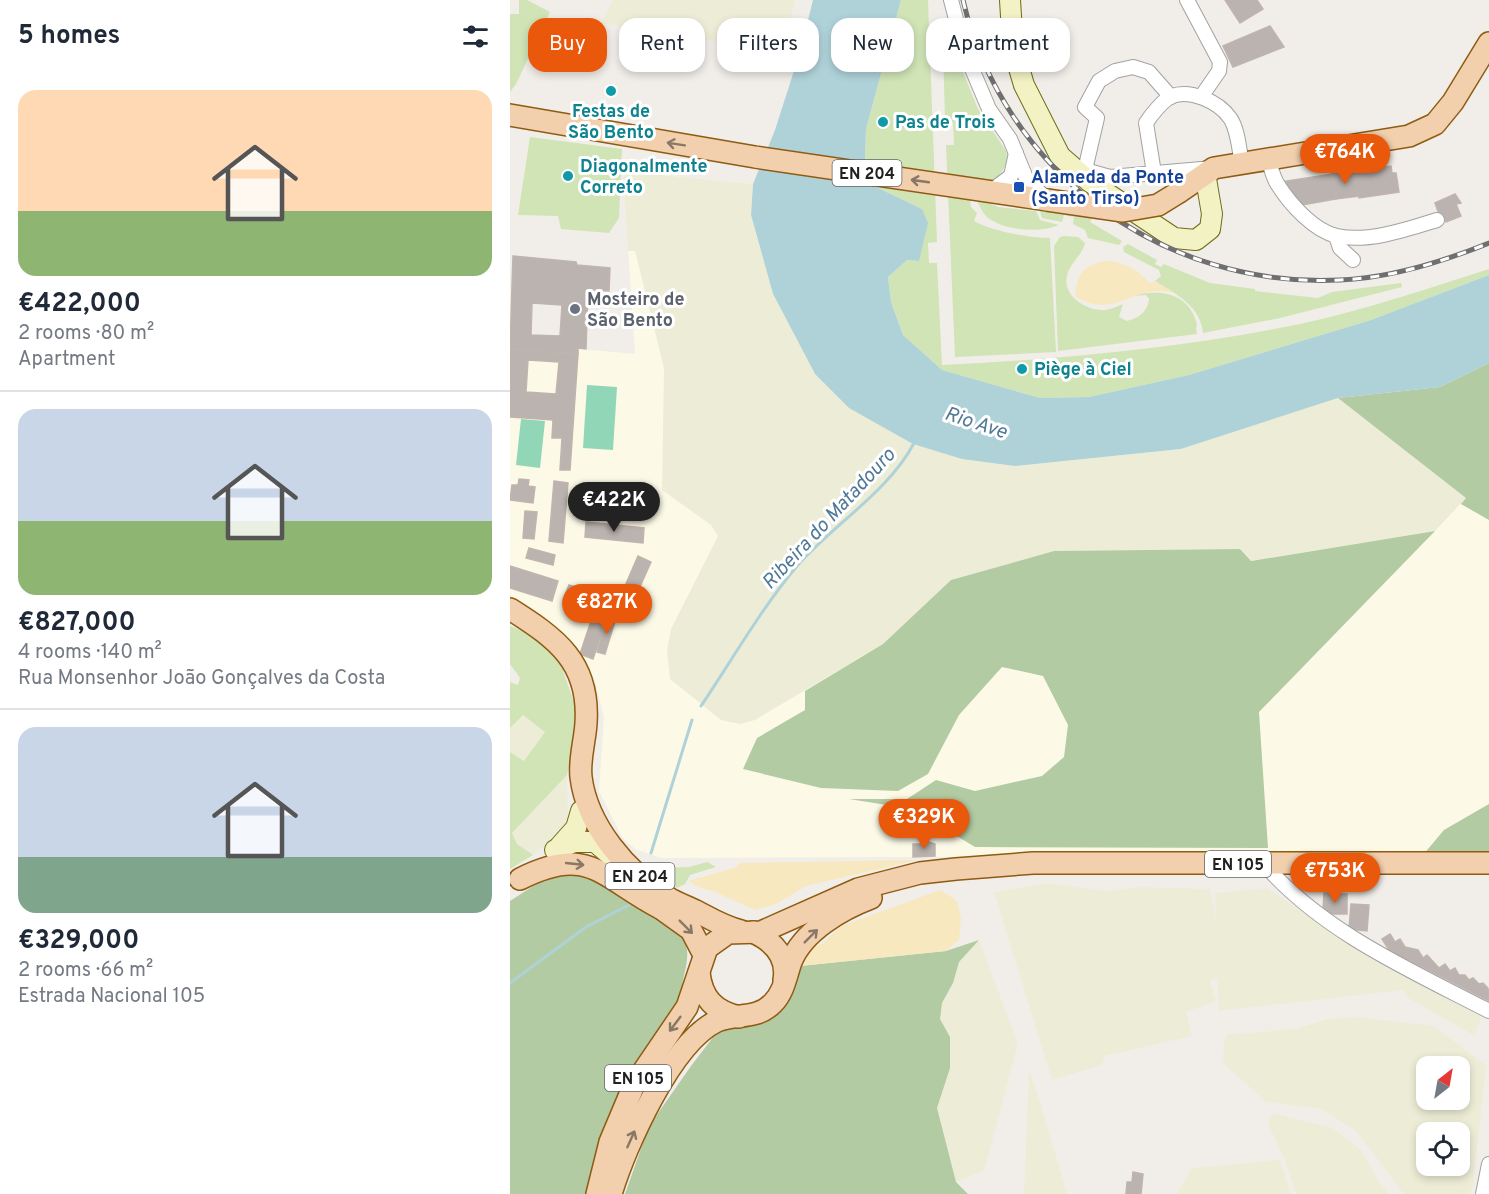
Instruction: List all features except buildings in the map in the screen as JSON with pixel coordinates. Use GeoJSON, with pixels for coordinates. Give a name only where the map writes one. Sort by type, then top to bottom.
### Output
{"type":"FeatureCollection","features":[{"type":"Feature","properties":{"kind":"main road","name":"EN 204"},"geometry":{"type":"LineString","coordinates":[[514,117],[755,157],[1123,211],[1158,206],[1209,170],[1409,136],[1435,124],[1454,102],[1489,43]]}},
{"type":"Feature","properties":{"kind":"main road","name":"EN 204"},"geometry":{"type":"LineString","coordinates":[[510,609],[550,634],[565,650],[578,672],[586,709],[578,791],[581,811],[607,862],[623,879],[663,902],[725,927],[747,931]]}},
{"type":"Feature","properties":{"kind":"main road","name":"EN 204"},"geometry":{"type":"LineString","coordinates":[[581,778],[593,816],[634,872],[691,930],[701,963]]}},
{"type":"Feature","properties":{"kind":"main road"},"geometry":{"type":"LineString","coordinates":[[515,883],[554,864],[578,863],[606,874],[629,892],[663,902]]}},
{"type":"Feature","properties":{"kind":"main road","name":"EN 105"},"geometry":{"type":"LineString","coordinates":[[597,1194],[610,1142],[624,1104],[646,1065],[687,1007],[701,963],[717,938],[769,929],[839,897],[885,881],[920,873],[988,866],[1033,863],[1489,863]]}},
{"type":"Feature","properties":{"kind":"main road","name":"EN 105"},"geometry":{"type":"LineString","coordinates":[[611,1194],[639,1122],[680,1057],[694,1040],[718,1021],[750,1016],[771,1006],[783,986],[792,960],[813,933],[842,912],[896,888],[988,866]]}},
{"type":"Feature","properties":{"kind":"main road"},"geometry":{"type":"LineString","coordinates":[[747,931],[766,938],[779,953],[785,973],[783,986]]}},
{"type":"Feature","properties":{"kind":"main road"},"geometry":{"type":"LineString","coordinates":[[701,963],[700,985],[710,1002],[726,1014],[739,1017]]}},
{"type":"Feature","properties":{"kind":"street"},"geometry":{"type":"LineString","coordinates":[[951,0],[964,50],[990,109],[1016,153],[1026,178],[1047,200]]}},
{"type":"Feature","properties":{"kind":"street"},"geometry":{"type":"LineString","coordinates":[[1010,0],[1013,48],[1024,85],[1060,156],[1104,183],[1174,238],[1196,240],[1210,229],[1209,170],[1170,171],[1104,183]]}},
{"type":"Feature","properties":{"kind":"street"},"geometry":{"type":"LineString","coordinates":[[1187,0],[1220,62],[1219,71],[1201,97]]}},
{"type":"Feature","properties":{"kind":"street"},"geometry":{"type":"LineString","coordinates":[[1076,167],[1097,118],[1085,106],[1099,81],[1115,71],[1133,67],[1143,68],[1170,97]]}},
{"type":"Feature","properties":{"kind":"street"},"geometry":{"type":"LineString","coordinates":[[1154,173],[1146,123],[1170,97],[1184,94],[1201,97],[1223,110],[1232,119],[1242,163]]}},
{"type":"Feature","properties":{"kind":"street"},"geometry":{"type":"LineString","coordinates":[[985,190],[1011,176],[1016,153]]}},
{"type":"Feature","properties":{"kind":"street"},"geometry":{"type":"LineString","coordinates":[[1268,159],[1276,183],[1291,202],[1313,223],[1336,236],[1360,237],[1407,230],[1437,220]]}},
{"type":"Feature","properties":{"kind":"street"},"geometry":{"type":"LineString","coordinates":[[1170,171],[1180,182],[1179,192],[1194,195],[1210,204]]}},
{"type":"Feature","properties":{"kind":"street"},"geometry":{"type":"LineString","coordinates":[[1336,236],[1340,248],[1353,260]]}},
{"type":"Feature","properties":{"kind":"street"},"geometry":{"type":"LineString","coordinates":[[515,883],[555,850],[576,828],[581,811]]}},
{"type":"Feature","properties":{"kind":"street"},"geometry":{"type":"LineString","coordinates":[[555,850],[581,840],[595,842]]}},
{"type":"Feature","properties":{"kind":"street"},"geometry":{"type":"LineString","coordinates":[[1264,864],[1280,882],[1362,945],[1489,1011]]}},
{"type":"Feature","properties":{"kind":"street"},"geometry":{"type":"LineString","coordinates":[[1483,1194],[1489,1164]]}},
{"type":"Feature","properties":{"kind":"shaded area"},"geometry":{"type":"Polygon","coordinates":[[[623,171],[753,184],[751,215],[849,408],[1338,398],[1461,504],[1489,520],[1489,804],[1444,830],[1423,855],[661,858],[635,849],[622,837],[599,791],[604,717],[596,686],[585,662],[562,631],[510,595],[510,349],[579,354],[579,349],[635,354],[623,171]]]}},
{"type":"Feature","properties":{"kind":"green space"},"geometry":{"type":"Polygon","coordinates":[[[519,0],[527,0],[550,12],[547,18],[528,18],[528,59],[510,92],[510,14],[519,14],[519,0]]]}},
{"type":"Feature","properties":{"kind":"green space"},"geometry":{"type":"Polygon","coordinates":[[[613,0],[795,0],[790,18],[717,18],[717,42],[705,40],[705,18],[619,18],[619,26],[607,24],[607,18],[604,18],[613,0]]]}},
{"type":"Feature","properties":{"kind":"green space"},"geometry":{"type":"Polygon","coordinates":[[[901,0],[928,0],[926,72],[931,72],[937,242],[928,243],[929,263],[937,263],[942,365],[1122,351],[1211,340],[1300,324],[1348,312],[1489,269],[1489,275],[1371,320],[1189,375],[1089,397],[1040,398],[942,370],[903,335],[891,302],[888,277],[907,260],[919,261],[922,209],[872,185],[865,158],[866,129],[881,72],[914,72],[914,18],[896,18],[901,0]]]}},
{"type":"Feature","properties":{"kind":"green space"},"geometry":{"type":"Polygon","coordinates":[[[944,72],[963,72],[978,109],[1006,151],[1007,159],[1001,173],[970,198],[971,207],[977,213],[974,221],[1010,233],[1050,238],[1056,352],[955,357],[946,145],[954,145],[953,122],[945,121],[944,72]]]}},
{"type":"Feature","properties":{"kind":"green space"},"geometry":{"type":"Polygon","coordinates":[[[530,137],[622,149],[619,218],[609,233],[561,229],[558,216],[518,215],[530,137]]]}},
{"type":"Feature","properties":{"kind":"green space"},"geometry":{"type":"Polygon","coordinates":[[[623,171],[753,184],[751,215],[773,294],[815,374],[1015,466],[1181,449],[1338,398],[1466,498],[1435,531],[1250,561],[1240,549],[1054,551],[951,580],[883,644],[755,720],[740,724],[721,720],[670,679],[667,650],[671,629],[718,536],[711,525],[662,490],[664,368],[635,251],[628,251],[623,171]]]}},
{"type":"Feature","properties":{"kind":"green space"},"geometry":{"type":"Polygon","coordinates":[[[975,197],[998,207],[1036,211],[1040,220],[1059,225],[1033,230],[1004,226],[986,216],[975,197]]]}},
{"type":"Feature","properties":{"kind":"green space"},"geometry":{"type":"Polygon","coordinates":[[[1042,208],[1094,214],[1090,222],[1122,241],[1119,245],[1088,238],[1085,230],[1073,224],[1074,217],[1064,215],[1062,222],[1042,218],[1040,211],[1042,208]]]}},
{"type":"Feature","properties":{"kind":"green space"},"geometry":{"type":"Polygon","coordinates":[[[1060,237],[1078,237],[1085,243],[1071,267],[1066,283],[1068,290],[1077,301],[1098,310],[1107,310],[1123,304],[1119,317],[1127,321],[1142,314],[1148,304],[1149,299],[1146,295],[1133,296],[1152,293],[1170,295],[1179,298],[1192,311],[1197,323],[1197,334],[1058,351],[1054,246],[1060,237]]]}},
{"type":"Feature","properties":{"kind":"green space"},"geometry":{"type":"Polygon","coordinates":[[[1128,244],[1157,260],[1155,264],[1161,267],[1164,264],[1210,283],[1255,289],[1255,291],[1318,298],[1332,292],[1401,283],[1402,287],[1280,318],[1203,333],[1193,308],[1180,296],[1155,281],[1161,276],[1159,270],[1124,252],[1123,247],[1128,244]]]}},
{"type":"Feature","properties":{"kind":"green space"},"geometry":{"type":"Polygon","coordinates":[[[1489,363],[1489,520],[1461,504],[1466,498],[1338,398],[1440,387],[1489,363]]]}},
{"type":"Feature","properties":{"kind":"green space"},"geometry":{"type":"Polygon","coordinates":[[[587,385],[617,387],[613,450],[583,448],[587,385]]]}},
{"type":"Feature","properties":{"kind":"green space"},"geometry":{"type":"Polygon","coordinates":[[[521,419],[545,421],[540,468],[516,465],[521,419]]]}},
{"type":"Feature","properties":{"kind":"green space"},"geometry":{"type":"Polygon","coordinates":[[[1435,531],[1259,712],[1268,848],[975,847],[912,809],[849,799],[907,799],[936,780],[975,791],[1042,776],[1064,757],[1068,725],[1043,676],[1002,667],[959,715],[928,774],[898,791],[821,788],[743,769],[757,738],[805,710],[805,691],[883,644],[951,580],[1054,551],[1240,549],[1251,561],[1435,531]]]}},
{"type":"Feature","properties":{"kind":"green space"},"geometry":{"type":"Polygon","coordinates":[[[510,626],[537,637],[561,665],[579,717],[567,775],[512,833],[517,844],[533,855],[510,869],[510,752],[524,761],[545,732],[523,715],[510,728],[510,682],[518,685],[520,678],[510,664],[510,626]]]}},
{"type":"Feature","properties":{"kind":"green space"},"geometry":{"type":"Polygon","coordinates":[[[523,715],[545,732],[524,761],[510,752],[510,728],[523,715]]]}},
{"type":"Feature","properties":{"kind":"green space"},"geometry":{"type":"Polygon","coordinates":[[[567,775],[568,826],[533,855],[517,844],[511,833],[567,775]]]}},
{"type":"Feature","properties":{"kind":"green space"},"geometry":{"type":"Polygon","coordinates":[[[1489,804],[1489,853],[1423,855],[1444,830],[1489,804]]]}},
{"type":"Feature","properties":{"kind":"green space"},"geometry":{"type":"Polygon","coordinates":[[[707,862],[716,867],[690,875],[685,884],[677,888],[655,876],[659,868],[689,867],[707,862]]]}},
{"type":"Feature","properties":{"kind":"green space"},"geometry":{"type":"Polygon","coordinates":[[[564,874],[591,878],[601,883],[679,933],[687,948],[681,998],[593,1194],[510,1194],[510,901],[541,881],[564,874]]]}},
{"type":"Feature","properties":{"kind":"green space"},"geometry":{"type":"Polygon","coordinates":[[[1047,883],[1108,891],[1139,887],[1210,889],[1216,923],[1215,893],[1268,888],[1365,955],[1482,1014],[1475,1036],[1408,998],[1403,990],[1219,1011],[1217,978],[1210,981],[1216,1001],[1186,1012],[1192,1036],[1105,1056],[1102,1065],[1052,1080],[994,892],[1047,883]]]}},
{"type":"Feature","properties":{"kind":"green space"},"geometry":{"type":"Polygon","coordinates":[[[979,940],[1018,1044],[984,1171],[956,1182],[937,1108],[950,1068],[950,1037],[940,1019],[942,1003],[953,983],[959,962],[979,940]]]}},
{"type":"Feature","properties":{"kind":"green space"},"geometry":{"type":"Polygon","coordinates":[[[979,940],[959,962],[953,983],[942,1003],[940,1019],[950,1037],[950,1068],[937,1108],[956,1182],[968,1194],[625,1194],[649,1126],[714,1036],[730,1027],[800,966],[946,951],[979,940]]]}},
{"type":"Feature","properties":{"kind":"green space"},"geometry":{"type":"Polygon","coordinates":[[[1358,1017],[1434,1026],[1486,1065],[1473,1185],[1470,1194],[1404,1194],[1356,1131],[1321,1109],[1266,1102],[1223,1063],[1224,1042],[1228,1034],[1298,1028],[1328,1019],[1358,1017]]]}},
{"type":"Feature","properties":{"kind":"green space"},"geometry":{"type":"Polygon","coordinates":[[[1029,1070],[1040,1102],[1067,1194],[1024,1194],[1029,1070]]]}},
{"type":"Feature","properties":{"kind":"green space"},"geometry":{"type":"Polygon","coordinates":[[[1272,1113],[1333,1128],[1362,1151],[1381,1185],[1391,1194],[1296,1194],[1284,1158],[1268,1124],[1272,1113]]]}},
{"type":"Feature","properties":{"kind":"green space"},"geometry":{"type":"Polygon","coordinates":[[[1280,1160],[1291,1194],[1177,1194],[1192,1168],[1280,1160]]]}},
{"type":"Feature","properties":{"kind":"sand"},"geometry":{"type":"Polygon","coordinates":[[[1103,261],[1128,266],[1149,283],[1155,281],[1174,293],[1147,292],[1113,304],[1102,305],[1089,303],[1075,296],[1079,277],[1085,269],[1103,261]]]}},
{"type":"Feature","properties":{"kind":"sand"},"geometry":{"type":"Polygon","coordinates":[[[918,860],[806,886],[776,904],[755,910],[688,881],[737,867],[739,863],[918,860]]]}},
{"type":"Feature","properties":{"kind":"sand"},"geometry":{"type":"Polygon","coordinates":[[[940,890],[957,901],[961,918],[959,940],[946,951],[800,966],[811,948],[822,944],[841,926],[940,890]]]}},
{"type":"Feature","properties":{"kind":"water","name":"Rio Ave"},"geometry":{"type":"Polygon","coordinates":[[[813,0],[901,0],[896,18],[831,18],[831,72],[881,72],[866,129],[865,158],[872,185],[922,209],[928,223],[919,261],[907,260],[888,277],[891,302],[903,335],[942,370],[1040,398],[1089,397],[1189,375],[1371,320],[1489,275],[1489,363],[1440,387],[1338,398],[1181,449],[1015,466],[962,459],[913,444],[849,408],[815,374],[773,294],[751,215],[753,184],[775,130],[794,72],[819,72],[819,18],[808,18],[813,0]]]}},
{"type":"Feature","properties":{"kind":"waterway","name":"Ribeira do Matadouro"},"geometry":{"type":"LineString","coordinates":[[701,706],[784,582],[811,551],[891,476],[914,443]]}},
{"type":"Feature","properties":{"kind":"waterway","name":"Ribeira do Matadouro"},"geometry":{"type":"LineString","coordinates":[[651,853],[692,720]]}},
{"type":"Feature","properties":{"kind":"waterway","name":"Ribeira do Matadouro"},"geometry":{"type":"LineString","coordinates":[[510,983],[586,927],[629,905]]}},
{"type":"Feature","properties":{"kind":"railway"},"geometry":{"type":"LineString","coordinates":[[963,0],[983,62],[1014,118],[1053,167],[1100,208],[1154,241],[1212,264],[1275,278],[1340,280],[1359,279],[1416,268],[1489,243]]}},
{"type":"Feature","properties":{"kind":"place","name":"Festas de São Bento"},"geometry":{"type":"Point","coordinates":[611,91]}},
{"type":"Feature","properties":{"kind":"place","name":"Pas de Trois"},"geometry":{"type":"Point","coordinates":[883,122]}},
{"type":"Feature","properties":{"kind":"place","name":"Diagonalmente Correto"},"geometry":{"type":"Point","coordinates":[568,176]}},
{"type":"Feature","properties":{"kind":"place","name":"Alameda da Ponte (Santo Tirso)"},"geometry":{"type":"Point","coordinates":[1019,187]}},
{"type":"Feature","properties":{"kind":"place","name":"Mosteiro de São Bento"},"geometry":{"type":"Point","coordinates":[575,309]}},
{"type":"Feature","properties":{"kind":"place","name":"Piège à Ciel"},"geometry":{"type":"Point","coordinates":[1022,369]}}]}
